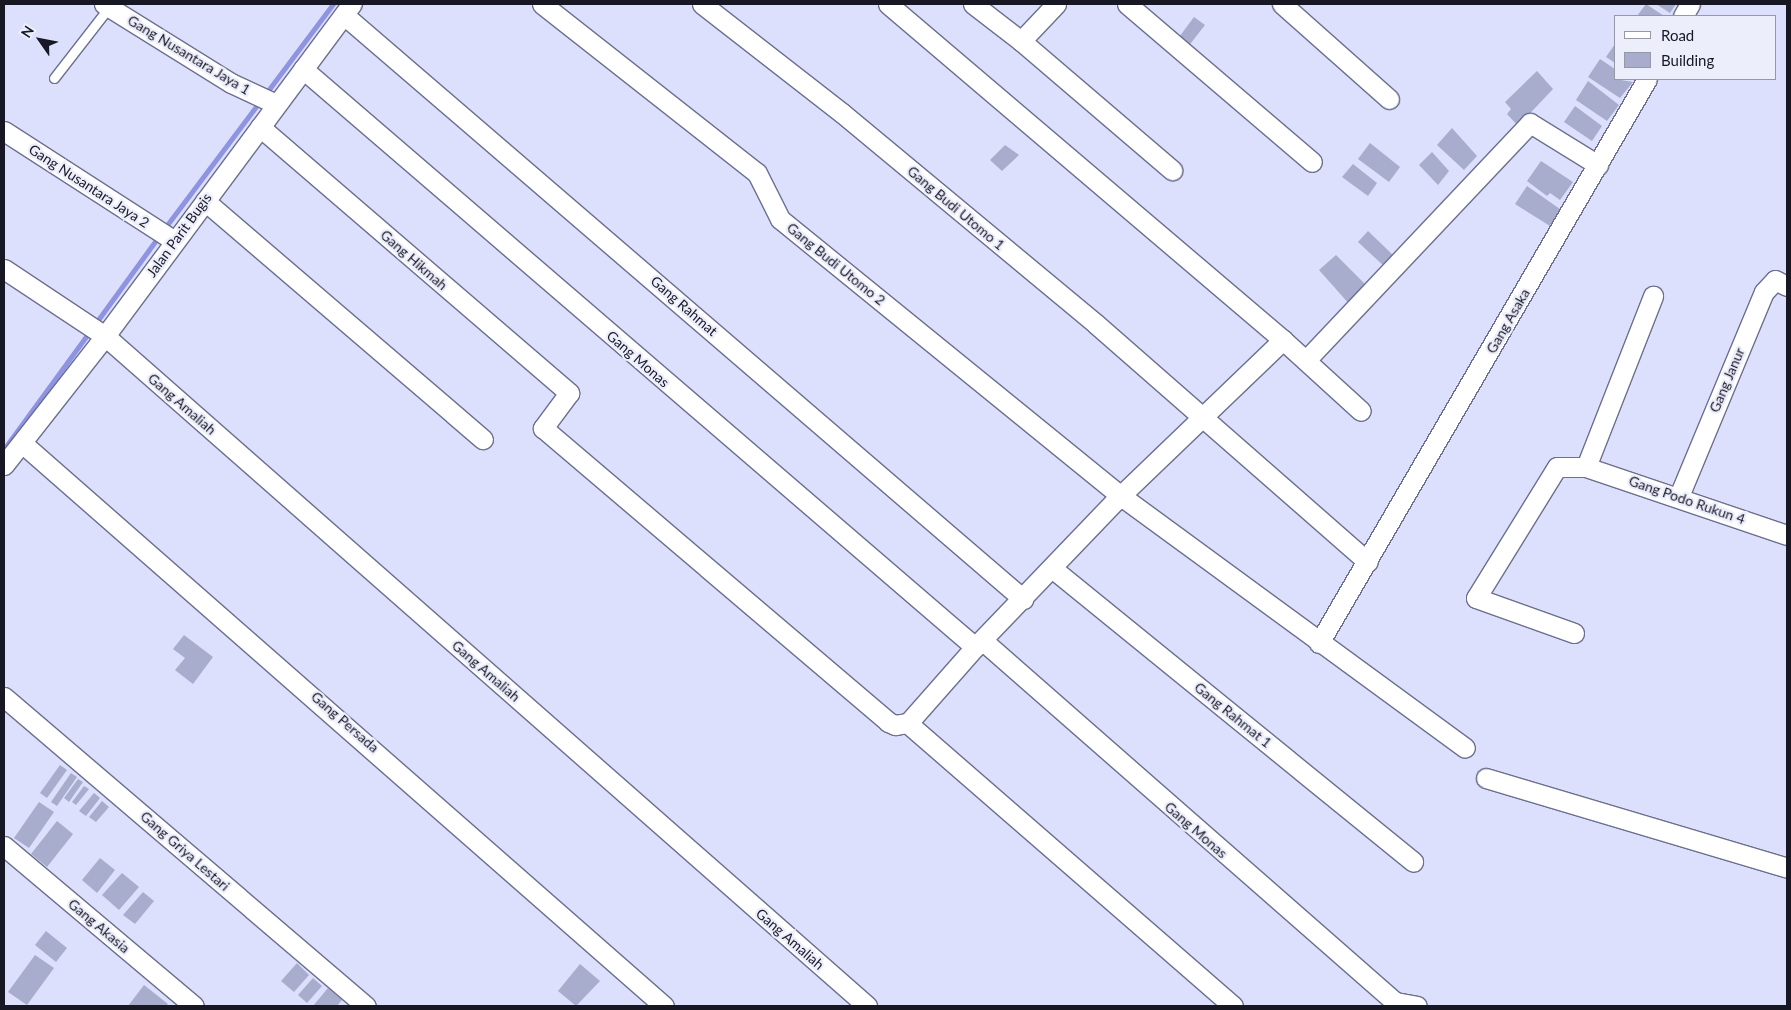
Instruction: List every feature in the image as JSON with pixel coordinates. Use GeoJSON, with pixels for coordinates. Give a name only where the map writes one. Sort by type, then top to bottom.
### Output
{"type":"FeatureCollection","features":[{"type":"Feature","properties":{"kind":"street","name":"Gang Budi Utomo 2"},"geometry":{"type":"LineString","coordinates":[[542,4],[757,173],[780,219],[1121,496],[1319,643],[1465,748]]}},
{"type":"Feature","properties":{"kind":"street","name":"Gang Budi Utomo 1"},"geometry":{"type":"LineString","coordinates":[[702,4],[842,113],[1204,419],[1368,562]]}},
{"type":"Feature","properties":{"kind":"street"},"geometry":{"type":"LineString","coordinates":[[973,4],[1020,41],[1172,170]]}},
{"type":"Feature","properties":{"kind":"street"},"geometry":{"type":"LineString","coordinates":[[1020,41],[1056,4]]}},
{"type":"Feature","properties":{"kind":"street"},"geometry":{"type":"LineString","coordinates":[[1126,4],[1312,162]]}},
{"type":"Feature","properties":{"kind":"street"},"geometry":{"type":"LineString","coordinates":[[1282,4],[1390,98]]}},
{"type":"Feature","properties":{"kind":"street"},"geometry":{"type":"LineString","coordinates":[[1684,15],[1690,4]]}},
{"type":"Feature","properties":{"kind":"street","name":"Gang Nusantara Jaya 1"},"geometry":{"type":"LineString","coordinates":[[106,5],[231,83],[276,104]]}},
{"type":"Feature","properties":{"kind":"street"},"geometry":{"type":"LineString","coordinates":[[892,7],[1283,340],[1361,411]]}},
{"type":"Feature","properties":{"kind":"street","name":"Jalan Parit Bugis"},"geometry":{"type":"LineString","coordinates":[[4,465],[105,336],[346,8]]}},
{"type":"Feature","properties":{"kind":"street","name":"Gang Rahmat"},"geometry":{"type":"LineString","coordinates":[[346,8],[1023,599]]}},
{"type":"Feature","properties":{"kind":"street","name":"Gang Monas"},"geometry":{"type":"LineString","coordinates":[[303,69],[979,644],[1394,1004],[1417,1006]]}},
{"type":"Feature","properties":{"kind":"street","name":"Gang Asaka"},"geometry":{"type":"LineString","coordinates":[[1319,643],[1368,562],[1646,80]]}},
{"type":"Feature","properties":{"kind":"street"},"geometry":{"type":"LineString","coordinates":[[1306,360],[1530,122],[1598,165]]}},
{"type":"Feature","properties":{"kind":"street","name":"Gang Hikmah"},"geometry":{"type":"LineString","coordinates":[[260,126],[568,393],[542,428],[888,722],[895,725],[908,723]]}},
{"type":"Feature","properties":{"kind":"street","name":"Gang Nusantara Jaya 2"},"geometry":{"type":"LineString","coordinates":[[4,131],[174,240]]}},
{"type":"Feature","properties":{"kind":"street"},"geometry":{"type":"LineString","coordinates":[[205,200],[483,439]]}},
{"type":"Feature","properties":{"kind":"street","name":"Gang Amaliah"},"geometry":{"type":"LineString","coordinates":[[4,269],[105,336],[867,1006]]}},
{"type":"Feature","properties":{"kind":"street","name":"Gang Janur"},"geometry":{"type":"LineString","coordinates":[[1679,496],[1764,292],[1775,280],[1787,286]]}},
{"type":"Feature","properties":{"kind":"street"},"geometry":{"type":"LineString","coordinates":[[1586,468],[1653,296]]}},
{"type":"Feature","properties":{"kind":"street"},"geometry":{"type":"LineString","coordinates":[[1234,1006],[908,723],[979,644],[1121,496],[1204,419],[1283,340]]}},
{"type":"Feature","properties":{"kind":"street","name":"Gang Persada"},"geometry":{"type":"LineString","coordinates":[[22,442],[664,1006]]}},
{"type":"Feature","properties":{"kind":"street","name":"Gang Podo Rukun 4"},"geometry":{"type":"LineString","coordinates":[[1574,633],[1476,598],[1552,471],[1561,466],[1586,468],[1679,496],[1787,535]]}},
{"type":"Feature","properties":{"kind":"street","name":"Gang Rahmat 1"},"geometry":{"type":"LineString","coordinates":[[1053,569],[1413,862]]}},
{"type":"Feature","properties":{"kind":"street","name":"Gang Griya Lestari"},"geometry":{"type":"LineString","coordinates":[[4,697],[366,1006]]}},
{"type":"Feature","properties":{"kind":"street"},"geometry":{"type":"LineString","coordinates":[[1486,778],[1787,868]]}},
{"type":"Feature","properties":{"kind":"street","name":"Gang Akasia"},"geometry":{"type":"LineString","coordinates":[[4,846],[194,1006]]}},
{"type":"Feature","properties":{"kind":"lane"},"geometry":{"type":"LineString","coordinates":[[54,78],[106,5]]}},
{"type":"Feature","properties":{"kind":"building"},"geometry":{"type":"Polygon","coordinates":[[[1646,4],[1662,15],[1638,15],[1646,4]]]}},
{"type":"Feature","properties":{"kind":"building"},"geometry":{"type":"Polygon","coordinates":[[[1656,4],[1676,4],[1670,13],[1656,4]]]}},
{"type":"Feature","properties":{"kind":"building"},"geometry":{"type":"Polygon","coordinates":[[[1194,17],[1205,25],[1187,48],[1177,40],[1194,17]]]}},
{"type":"Feature","properties":{"kind":"building"},"geometry":{"type":"Polygon","coordinates":[[[1614,45],[1614,62],[1606,57],[1614,45]]]}},
{"type":"Feature","properties":{"kind":"building"},"geometry":{"type":"Polygon","coordinates":[[[1600,59],[1614,68],[1614,80],[1633,82],[1620,98],[1588,77],[1600,59]]]}},
{"type":"Feature","properties":{"kind":"building"},"geometry":{"type":"Polygon","coordinates":[[[1537,71],[1553,89],[1518,126],[1507,114],[1511,109],[1505,102],[1537,71]]]}},
{"type":"Feature","properties":{"kind":"building"},"geometry":{"type":"Polygon","coordinates":[[[1588,81],[1619,105],[1607,121],[1576,100],[1588,81]]]}},
{"type":"Feature","properties":{"kind":"building"},"geometry":{"type":"Polygon","coordinates":[[[1575,106],[1602,126],[1592,141],[1564,122],[1575,106]]]}},
{"type":"Feature","properties":{"kind":"building"},"geometry":{"type":"Polygon","coordinates":[[[1452,128],[1477,156],[1464,170],[1437,145],[1452,128]]]}},
{"type":"Feature","properties":{"kind":"building"},"geometry":{"type":"Polygon","coordinates":[[[1370,143],[1400,167],[1389,182],[1358,159],[1370,143]]]}},
{"type":"Feature","properties":{"kind":"building"},"geometry":{"type":"Polygon","coordinates":[[[1005,145],[1019,155],[1002,171],[990,160],[1005,145]]]}},
{"type":"Feature","properties":{"kind":"building"},"geometry":{"type":"Polygon","coordinates":[[[1432,152],[1449,171],[1438,185],[1419,165],[1432,152]]]}},
{"type":"Feature","properties":{"kind":"building"},"geometry":{"type":"Polygon","coordinates":[[[1541,161],[1573,182],[1560,200],[1550,193],[1547,196],[1527,181],[1541,161]]]}},
{"type":"Feature","properties":{"kind":"building"},"geometry":{"type":"Polygon","coordinates":[[[1353,164],[1377,183],[1368,196],[1342,177],[1353,164]]]}},
{"type":"Feature","properties":{"kind":"building"},"geometry":{"type":"Polygon","coordinates":[[[1527,186],[1560,209],[1550,226],[1515,204],[1527,186]]]}},
{"type":"Feature","properties":{"kind":"building"},"geometry":{"type":"Polygon","coordinates":[[[1368,231],[1395,257],[1386,268],[1358,242],[1368,231]]]}},
{"type":"Feature","properties":{"kind":"building"},"geometry":{"type":"Polygon","coordinates":[[[1336,255],[1368,287],[1351,306],[1319,270],[1336,255]]]}},
{"type":"Feature","properties":{"kind":"building"},"geometry":{"type":"Polygon","coordinates":[[[184,635],[213,657],[193,684],[175,670],[185,658],[173,649],[184,635]]]}},
{"type":"Feature","properties":{"kind":"building"},"geometry":{"type":"Polygon","coordinates":[[[60,765],[67,770],[47,798],[40,793],[60,765]]]}},
{"type":"Feature","properties":{"kind":"building"},"geometry":{"type":"Polygon","coordinates":[[[71,773],[77,777],[57,806],[51,802],[71,773]]]}},
{"type":"Feature","properties":{"kind":"building"},"geometry":{"type":"Polygon","coordinates":[[[78,779],[83,782],[69,802],[64,798],[78,779]]]}},
{"type":"Feature","properties":{"kind":"building"},"geometry":{"type":"Polygon","coordinates":[[[84,786],[89,789],[76,805],[72,802],[84,786]]]}},
{"type":"Feature","properties":{"kind":"building"},"geometry":{"type":"Polygon","coordinates":[[[94,793],[100,798],[86,816],[79,811],[94,793]]]}},
{"type":"Feature","properties":{"kind":"building"},"geometry":{"type":"Polygon","coordinates":[[[102,801],[109,807],[96,822],[89,817],[102,801]]]}},
{"type":"Feature","properties":{"kind":"building"},"geometry":{"type":"Polygon","coordinates":[[[39,802],[54,812],[29,848],[14,838],[39,802]]]}},
{"type":"Feature","properties":{"kind":"building"},"geometry":{"type":"Polygon","coordinates":[[[57,821],[73,834],[47,867],[31,854],[57,821]]]}},
{"type":"Feature","properties":{"kind":"building"},"geometry":{"type":"Polygon","coordinates":[[[100,858],[115,870],[97,893],[82,880],[100,858]]]}},
{"type":"Feature","properties":{"kind":"building"},"geometry":{"type":"Polygon","coordinates":[[[122,873],[139,887],[119,910],[102,895],[122,873]]]}},
{"type":"Feature","properties":{"kind":"building"},"geometry":{"type":"Polygon","coordinates":[[[143,892],[154,901],[135,924],[123,915],[143,892]]]}},
{"type":"Feature","properties":{"kind":"building"},"geometry":{"type":"Polygon","coordinates":[[[46,931],[67,948],[56,962],[35,945],[46,931]]]}},
{"type":"Feature","properties":{"kind":"building"},"geometry":{"type":"Polygon","coordinates":[[[35,955],[54,968],[27,1005],[8,992],[35,955]]]}},
{"type":"Feature","properties":{"kind":"building"},"geometry":{"type":"Polygon","coordinates":[[[297,963],[309,975],[294,992],[281,981],[297,963]]]}},
{"type":"Feature","properties":{"kind":"building"},"geometry":{"type":"Polygon","coordinates":[[[580,964],[600,981],[576,1006],[558,991],[580,964]]]}},
{"type":"Feature","properties":{"kind":"building"},"geometry":{"type":"Polygon","coordinates":[[[313,978],[322,986],[307,1003],[298,995],[313,978]]]}},
{"type":"Feature","properties":{"kind":"building"},"geometry":{"type":"Polygon","coordinates":[[[144,985],[168,1004],[166,1006],[128,1006],[144,985]]]}},
{"type":"Feature","properties":{"kind":"building"},"geometry":{"type":"Polygon","coordinates":[[[328,988],[342,1000],[337,1006],[313,1006],[328,988]]]}},
{"type":"Feature","properties":{"kind":"waterway"},"geometry":{"type":"LineString","coordinates":[[164,229],[333,4]]}},
{"type":"Feature","properties":{"kind":"waterway"},"geometry":{"type":"LineString","coordinates":[[95,324],[159,236]]}},
{"type":"Feature","properties":{"kind":"waterway"},"geometry":{"type":"LineString","coordinates":[[4,449],[90,331]]}}]}
